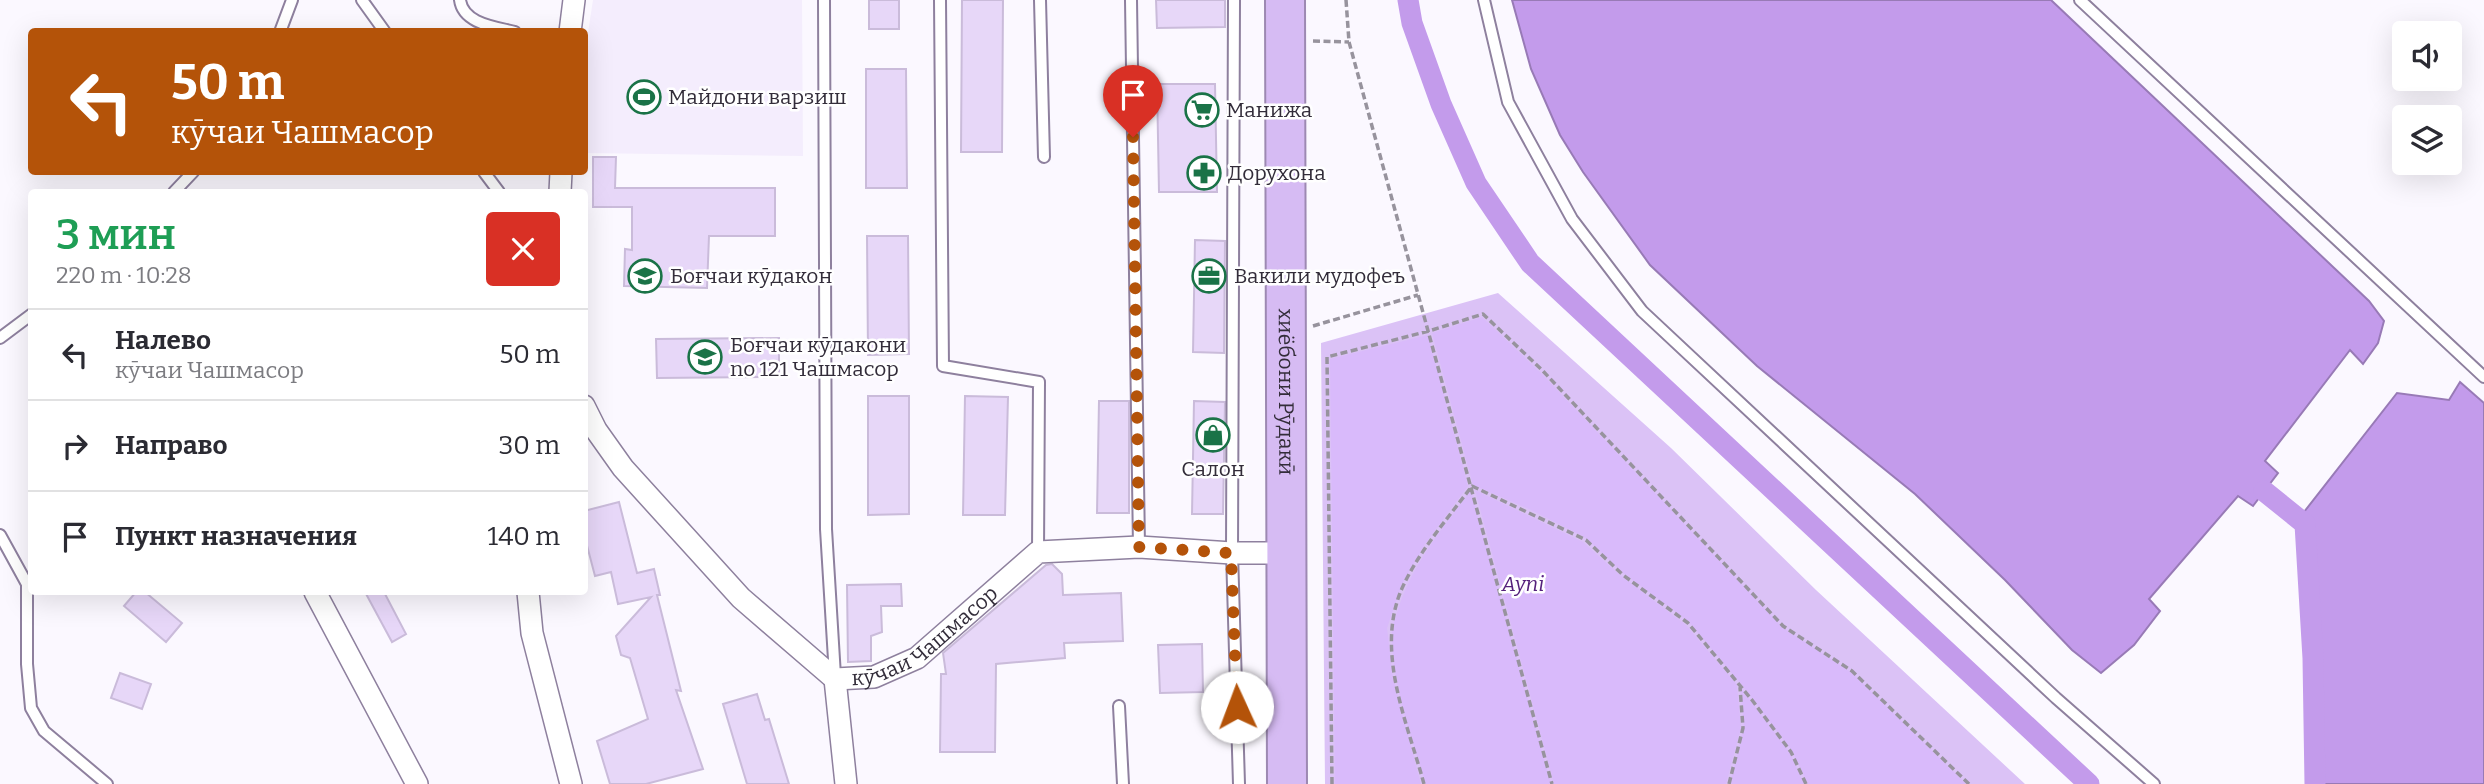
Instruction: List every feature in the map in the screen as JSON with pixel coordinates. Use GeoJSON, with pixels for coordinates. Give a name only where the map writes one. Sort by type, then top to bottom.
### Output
{"type":"FeatureCollection","features":[{"type":"Feature","properties":{"kind":"highway","name":"хиёбони Рӯдакӣ"},"geometry":{"type":"LineString","coordinates":[[1285,0],[1287,784]]}},
{"type":"Feature","properties":{"kind":"street"},"geometry":{"type":"LineString","coordinates":[[570,28],[574,0]]}},
{"type":"Feature","properties":{"kind":"street","name":"кӯчаи Чашмасор"},"geometry":{"type":"LineString","coordinates":[[588,414],[623,468],[741,598],[835,680],[874,677],[917,658],[1038,552]]}},
{"type":"Feature","properties":{"kind":"street"},"geometry":{"type":"LineString","coordinates":[[1038,552],[1139,547],[1231,553],[1286,553]]}},
{"type":"Feature","properties":{"kind":"street"},"geometry":{"type":"LineString","coordinates":[[318,595],[417,784]]}},
{"type":"Feature","properties":{"kind":"street"},"geometry":{"type":"LineString","coordinates":[[528,595],[531,633],[571,784]]}},
{"type":"Feature","properties":{"kind":"street"},"geometry":{"type":"LineString","coordinates":[[835,680],[846,784]]}},
{"type":"Feature","properties":{"kind":"lane"},"geometry":{"type":"LineString","coordinates":[[282,28],[292,0]]}},
{"type":"Feature","properties":{"kind":"lane"},"geometry":{"type":"LineString","coordinates":[[362,0],[382,28]]}},
{"type":"Feature","properties":{"kind":"lane"},"geometry":{"type":"LineString","coordinates":[[460,0],[460,5],[471,18],[499,28]]}},
{"type":"Feature","properties":{"kind":"lane"},"geometry":{"type":"LineString","coordinates":[[824,0],[826,530],[835,680]]}},
{"type":"Feature","properties":{"kind":"lane"},"geometry":{"type":"LineString","coordinates":[[940,0],[943,366],[1039,382],[1038,552]]}},
{"type":"Feature","properties":{"kind":"lane"},"geometry":{"type":"LineString","coordinates":[[1040,0],[1044,157]]}},
{"type":"Feature","properties":{"kind":"lane"},"geometry":{"type":"LineString","coordinates":[[1131,0],[1139,547]]}},
{"type":"Feature","properties":{"kind":"lane"},"geometry":{"type":"LineString","coordinates":[[1234,0],[1231,553],[1239,784]]}},
{"type":"Feature","properties":{"kind":"lane"},"geometry":{"type":"LineString","coordinates":[[1484,0],[1508,102],[1572,219],[1642,311],[2056,698],[2154,784]]}},
{"type":"Feature","properties":{"kind":"lane"},"geometry":{"type":"LineString","coordinates":[[2080,0],[2484,377]]}},
{"type":"Feature","properties":{"kind":"lane"},"geometry":{"type":"LineString","coordinates":[[177,189],[190,175]]}},
{"type":"Feature","properties":{"kind":"lane"},"geometry":{"type":"LineString","coordinates":[[0,338],[28,317]]}},
{"type":"Feature","properties":{"kind":"lane"},"geometry":{"type":"LineString","coordinates":[[0,534],[27,584],[27,664],[32,708],[44,730],[107,784]]}},
{"type":"Feature","properties":{"kind":"lane"},"geometry":{"type":"LineString","coordinates":[[1119,706],[1123,784]]}},
{"type":"Feature","properties":{"kind":"path"},"geometry":{"type":"LineString","coordinates":[[1346,0],[1349,42],[1552,784]]}},
{"type":"Feature","properties":{"kind":"path"},"geometry":{"type":"LineString","coordinates":[[1311,41],[1349,42]]}},
{"type":"Feature","properties":{"kind":"path"},"geometry":{"type":"LineString","coordinates":[[1312,327],[1418,295]]}},
{"type":"Feature","properties":{"kind":"path"},"geometry":{"type":"LineString","coordinates":[[1332,784],[1327,357],[1483,314],[1542,370],[1783,626],[1852,671],[1969,784]]}},
{"type":"Feature","properties":{"kind":"path"},"geometry":{"type":"LineString","coordinates":[[1472,486],[1586,540],[1623,575],[1688,623],[1791,752],[1806,784]]}},
{"type":"Feature","properties":{"kind":"path"},"geometry":{"type":"LineString","coordinates":[[1424,784],[1405,724],[1395,678],[1391,629],[1403,586],[1427,546],[1472,486]]}},
{"type":"Feature","properties":{"kind":"path"},"geometry":{"type":"LineString","coordinates":[[1730,784],[1743,728],[1740,685]]}},
{"type":"Feature","properties":{"kind":"shaded area"},"geometry":{"type":"Polygon","coordinates":[[[593,0],[802,0],[803,156],[588,153],[588,32],[593,0]]]}},
{"type":"Feature","properties":{"kind":"shaded area"},"geometry":{"type":"Polygon","coordinates":[[[1512,0],[2051,0],[2369,301],[2384,321],[2378,343],[2363,364],[2350,350],[2265,461],[2278,473],[2253,506],[2238,496],[2149,599],[2160,611],[2134,645],[2101,673],[2072,650],[2005,580],[1915,494],[1757,366],[1650,265],[1583,172],[1560,135],[1531,69],[1512,0]]]}},
{"type":"Feature","properties":{"kind":"shaded area"},"geometry":{"type":"Polygon","coordinates":[[[2460,382],[2484,403],[2484,784],[2320,784],[2311,519],[2304,512],[2397,393],[2449,400],[2460,382]]]}},
{"type":"Feature","properties":{"kind":"green space","name":"Ayni"},"geometry":{"type":"Polygon","coordinates":[[[1498,293],[1671,448],[1816,590],[2025,784],[1325,784],[1321,343],[1498,293]]]}},
{"type":"Feature","properties":{"kind":"green space"},"geometry":{"type":"Polygon","coordinates":[[[1482,317],[1544,376],[1782,627],[1852,673],[1966,784],[1808,784],[1792,751],[1688,621],[1623,573],[1586,538],[1473,485],[1432,333],[1482,317]]]}},
{"type":"Feature","properties":{"kind":"green space"},"geometry":{"type":"Polygon","coordinates":[[[1428,335],[1468,486],[1425,544],[1402,584],[1387,628],[1393,678],[1421,784],[1335,784],[1330,359],[1428,335]]]}},
{"type":"Feature","properties":{"kind":"green space"},"geometry":{"type":"Polygon","coordinates":[[[1471,490],[1551,784],[1426,784],[1403,708],[1393,650],[1392,631],[1395,620],[1411,577],[1471,490]]]}},
{"type":"Feature","properties":{"kind":"green space"},"geometry":{"type":"Polygon","coordinates":[[[1475,490],[1583,542],[1620,575],[1686,625],[1737,685],[1741,728],[1726,784],[1554,784],[1475,490]]]}},
{"type":"Feature","properties":{"kind":"green space"},"geometry":{"type":"Polygon","coordinates":[[[1740,687],[1790,753],[1804,784],[1730,784],[1744,727],[1740,687]]]}},
{"type":"Feature","properties":{"kind":"building"},"geometry":{"type":"Polygon","coordinates":[[[869,0],[899,0],[899,29],[869,29],[869,0]]]}},
{"type":"Feature","properties":{"kind":"building"},"geometry":{"type":"Polygon","coordinates":[[[962,0],[1003,0],[1002,152],[961,152],[962,0]]]}},
{"type":"Feature","properties":{"kind":"building"},"geometry":{"type":"Polygon","coordinates":[[[1156,0],[1225,0],[1225,27],[1157,28],[1156,0]]]}},
{"type":"Feature","properties":{"kind":"building"},"geometry":{"type":"Polygon","coordinates":[[[866,69],[906,69],[907,188],[866,188],[866,69]]]}},
{"type":"Feature","properties":{"kind":"building"},"geometry":{"type":"Polygon","coordinates":[[[1157,84],[1215,84],[1217,192],[1159,192],[1157,84]]]}},
{"type":"Feature","properties":{"kind":"building"},"geometry":{"type":"Polygon","coordinates":[[[593,157],[616,157],[615,188],[775,188],[775,236],[709,236],[707,288],[624,286],[625,249],[632,250],[632,207],[593,207],[593,157]]]}},
{"type":"Feature","properties":{"kind":"building"},"geometry":{"type":"Polygon","coordinates":[[[867,236],[908,236],[909,354],[868,355],[867,236]]]}},
{"type":"Feature","properties":{"kind":"building"},"geometry":{"type":"Polygon","coordinates":[[[1195,240],[1225,241],[1224,353],[1193,352],[1195,240]]]}},
{"type":"Feature","properties":{"kind":"building"},"geometry":{"type":"Polygon","coordinates":[[[779,338],[779,377],[657,378],[656,339],[779,338]]]}},
{"type":"Feature","properties":{"kind":"building"},"geometry":{"type":"Polygon","coordinates":[[[868,396],[909,396],[909,514],[868,515],[868,396]]]}},
{"type":"Feature","properties":{"kind":"building"},"geometry":{"type":"Polygon","coordinates":[[[965,396],[1008,397],[1005,515],[963,515],[965,396]]]}},
{"type":"Feature","properties":{"kind":"building"},"geometry":{"type":"Polygon","coordinates":[[[1099,401],[1129,401],[1129,513],[1097,513],[1099,401]]]}},
{"type":"Feature","properties":{"kind":"building"},"geometry":{"type":"Polygon","coordinates":[[[1194,401],[1225,402],[1223,514],[1192,514],[1194,401]]]}},
{"type":"Feature","properties":{"kind":"building"},"geometry":{"type":"Polygon","coordinates":[[[619,502],[637,573],[654,569],[660,595],[657,595],[681,691],[676,690],[703,769],[646,784],[610,784],[597,741],[648,719],[630,658],[621,655],[616,636],[651,597],[618,604],[611,572],[595,576],[588,549],[588,510],[619,502]]]}},
{"type":"Feature","properties":{"kind":"building"},"geometry":{"type":"Polygon","coordinates":[[[1052,564],[1062,574],[1063,595],[1121,593],[1123,641],[1064,643],[1065,658],[996,664],[995,752],[940,752],[941,674],[946,674],[943,653],[1046,565],[1052,564]]]}},
{"type":"Feature","properties":{"kind":"building"},"geometry":{"type":"Polygon","coordinates":[[[901,584],[902,606],[881,606],[882,632],[871,636],[871,661],[848,662],[847,585],[901,584]]]}},
{"type":"Feature","properties":{"kind":"building"},"geometry":{"type":"Polygon","coordinates":[[[133,595],[149,595],[182,623],[166,642],[124,606],[133,595]]]}},
{"type":"Feature","properties":{"kind":"building"},"geometry":{"type":"Polygon","coordinates":[[[367,595],[386,595],[406,634],[392,642],[367,595]]]}},
{"type":"Feature","properties":{"kind":"building"},"geometry":{"type":"Polygon","coordinates":[[[1202,644],[1203,692],[1160,693],[1158,645],[1202,644]]]}},
{"type":"Feature","properties":{"kind":"building"},"geometry":{"type":"Polygon","coordinates":[[[120,673],[151,684],[142,709],[111,698],[120,673]]]}},
{"type":"Feature","properties":{"kind":"building"},"geometry":{"type":"Polygon","coordinates":[[[757,694],[765,720],[769,719],[789,784],[747,784],[723,704],[757,694]]]}},
{"type":"Feature","properties":{"kind":"waterway"},"geometry":{"type":"LineString","coordinates":[[1408,0],[1412,23],[1441,104],[1476,183],[1530,263],[2089,784]]}},
{"type":"Feature","properties":{"kind":"waterway"},"geometry":{"type":"LineString","coordinates":[[2264,491],[2305,524],[2313,658],[2315,784]]}},
{"type":"Feature","properties":{"kind":"place","name":"Майдони варзиш"},"geometry":{"type":"Point","coordinates":[644,97]}},
{"type":"Feature","properties":{"kind":"place","name":"Манижа"},"geometry":{"type":"Point","coordinates":[1202,110]}},
{"type":"Feature","properties":{"kind":"place","name":"Дорухона"},"geometry":{"type":"Point","coordinates":[1204,173]}},
{"type":"Feature","properties":{"kind":"place","name":"Боғчаи кӯдакон"},"geometry":{"type":"Point","coordinates":[645,276]}},
{"type":"Feature","properties":{"kind":"place","name":"Вакили мудофеъ"},"geometry":{"type":"Point","coordinates":[1209,276]}},
{"type":"Feature","properties":{"kind":"place","name":"Боғчаи кӯдакони no 121 Чашмасор"},"geometry":{"type":"Point","coordinates":[705,357]}},
{"type":"Feature","properties":{"kind":"place","name":"Салон"},"geometry":{"type":"Point","coordinates":[1213,435]}},
{"type":"Feature","properties":{"kind":"route"},"geometry":{"type":"LineString","coordinates":[[1133,137],[1139,547],[1231,553],[1237,707]]}}]}
